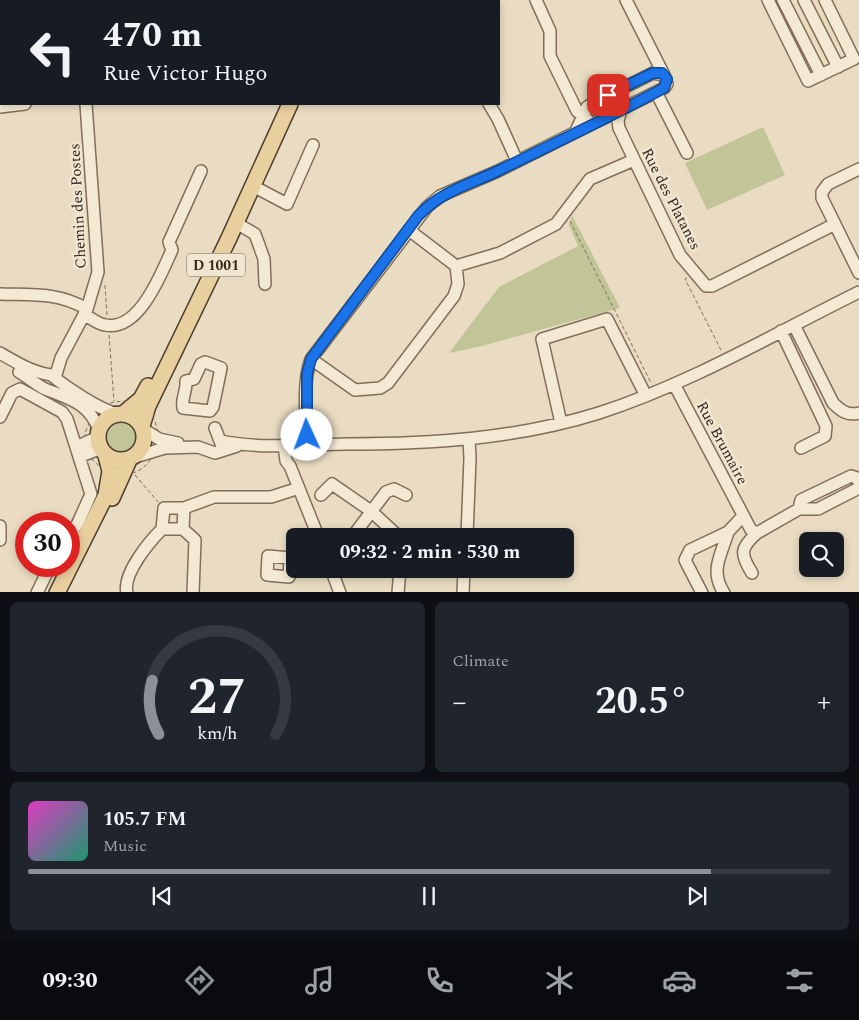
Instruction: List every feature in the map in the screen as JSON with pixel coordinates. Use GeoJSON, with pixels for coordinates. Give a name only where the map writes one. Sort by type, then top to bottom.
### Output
{"type":"FeatureCollection","features":[{"type":"Feature","properties":{"kind":"main road","name":"D 1001"},"geometry":{"type":"LineString","coordinates":[[131,411],[161,361],[282,105]]}},
{"type":"Feature","properties":{"kind":"main road","name":"D 1001"},"geometry":{"type":"LineString","coordinates":[[131,411],[236,222],[290,105]]}},
{"type":"Feature","properties":{"kind":"main road","name":"D 1001"},"geometry":{"type":"LineString","coordinates":[[131,411],[143,428]]}},
{"type":"Feature","properties":{"kind":"main road"},"geometry":{"type":"LineString","coordinates":[[57,592],[106,495],[144,441],[143,428],[131,411],[106,419],[92,443]]}},
{"type":"Feature","properties":{"kind":"main road"},"geometry":{"type":"LineString","coordinates":[[92,443],[126,467]]}},
{"type":"Feature","properties":{"kind":"main road"},"geometry":{"type":"LineString","coordinates":[[92,443],[126,467]]}},
{"type":"Feature","properties":{"kind":"main road"},"geometry":{"type":"LineString","coordinates":[[62,592],[109,506],[126,467]]}},
{"type":"Feature","properties":{"kind":"street"},"geometry":{"type":"LineString","coordinates":[[536,0],[550,31],[550,56],[583,111],[594,122],[600,120],[607,121],[619,128]]}},
{"type":"Feature","properties":{"kind":"street"},"geometry":{"type":"LineString","coordinates":[[315,528],[290,466],[286,461],[306,422],[307,374],[311,359],[433,201],[621,110],[656,92],[667,84],[626,0]]}},
{"type":"Feature","properties":{"kind":"street"},"geometry":{"type":"LineString","coordinates":[[768,0],[808,81],[854,59],[825,0]]}},
{"type":"Feature","properties":{"kind":"street"},"geometry":{"type":"LineString","coordinates":[[783,0],[821,75]]}},
{"type":"Feature","properties":{"kind":"street"},"geometry":{"type":"LineString","coordinates":[[804,0],[838,67]]}},
{"type":"Feature","properties":{"kind":"street"},"geometry":{"type":"LineString","coordinates":[[640,79],[648,68],[650,59],[647,43]]}},
{"type":"Feature","properties":{"kind":"street"},"geometry":{"type":"LineString","coordinates":[[576,131],[583,111],[653,73],[664,75]]}},
{"type":"Feature","properties":{"kind":"street"},"geometry":{"type":"LineString","coordinates":[[656,92],[687,153]]}},
{"type":"Feature","properties":{"kind":"street"},"geometry":{"type":"LineString","coordinates":[[0,108],[19,105]]}},
{"type":"Feature","properties":{"kind":"street","name":"Chemin des Postes"},"geometry":{"type":"LineString","coordinates":[[49,381],[86,312],[98,272],[86,105]]}},
{"type":"Feature","properties":{"kind":"street"},"geometry":{"type":"LineString","coordinates":[[489,105],[517,161]]}},
{"type":"Feature","properties":{"kind":"street"},"geometry":{"type":"LineString","coordinates":[[619,128],[618,120],[621,110]]}},
{"type":"Feature","properties":{"kind":"street","name":"Rue des Platanes"},"geometry":{"type":"LineString","coordinates":[[619,128],[680,256],[706,286],[712,286],[835,224]]}},
{"type":"Feature","properties":{"kind":"street"},"geometry":{"type":"LineString","coordinates":[[253,186],[287,204],[313,145]]}},
{"type":"Feature","properties":{"kind":"street"},"geometry":{"type":"LineString","coordinates":[[456,266],[500,253],[556,224],[590,179],[634,160]]}},
{"type":"Feature","properties":{"kind":"street"},"geometry":{"type":"LineString","coordinates":[[859,169],[828,184],[822,192],[822,198],[835,224],[856,258],[859,273]]}},
{"type":"Feature","properties":{"kind":"street"},"geometry":{"type":"LineString","coordinates":[[0,294],[46,294],[61,297],[108,325],[127,322],[153,290],[172,250],[169,242],[201,171]]}},
{"type":"Feature","properties":{"kind":"street"},"geometry":{"type":"LineString","coordinates":[[236,222],[255,234],[264,259],[265,284]]}},
{"type":"Feature","properties":{"kind":"street"},"geometry":{"type":"LineString","coordinates":[[311,359],[355,390],[384,386],[454,296],[458,284],[456,266],[409,230]]}},
{"type":"Feature","properties":{"kind":"street"},"geometry":{"type":"LineString","coordinates":[[143,428],[157,438],[177,443],[215,438],[240,445],[295,445],[422,443],[469,440],[561,423],[647,390],[674,384],[859,292]]}},
{"type":"Feature","properties":{"kind":"street"},"geometry":{"type":"LineString","coordinates":[[561,423],[542,340],[607,319],[647,390]]}},
{"type":"Feature","properties":{"kind":"street"},"geometry":{"type":"LineString","coordinates":[[794,324],[833,403],[840,410],[849,414],[859,413]]}},
{"type":"Feature","properties":{"kind":"street"},"geometry":{"type":"LineString","coordinates":[[782,331],[826,426],[826,436],[801,448]]}},
{"type":"Feature","properties":{"kind":"street"},"geometry":{"type":"LineString","coordinates":[[0,353],[102,408],[131,411]]}},
{"type":"Feature","properties":{"kind":"street"},"geometry":{"type":"LineString","coordinates":[[0,362],[49,381],[78,402],[92,443],[90,498],[80,519]]}},
{"type":"Feature","properties":{"kind":"street"},"geometry":{"type":"LineString","coordinates":[[205,362],[221,368],[210,411],[183,408],[182,402],[187,388],[186,381],[194,379],[201,364],[205,362]]}},
{"type":"Feature","properties":{"kind":"street","name":"Rue Brumaire"},"geometry":{"type":"LineString","coordinates":[[674,384],[743,516],[751,530],[757,533]]}},
{"type":"Feature","properties":{"kind":"street"},"geometry":{"type":"LineString","coordinates":[[0,418],[12,392],[20,389],[62,412],[70,426],[92,443]]}},
{"type":"Feature","properties":{"kind":"street"},"geometry":{"type":"LineString","coordinates":[[295,445],[293,434],[306,422]]}},
{"type":"Feature","properties":{"kind":"street"},"geometry":{"type":"LineString","coordinates":[[126,467],[156,454],[215,438]]}},
{"type":"Feature","properties":{"kind":"street"},"geometry":{"type":"LineString","coordinates":[[467,528],[469,440]]}},
{"type":"Feature","properties":{"kind":"street"},"geometry":{"type":"LineString","coordinates":[[799,509],[801,500],[851,476],[857,478],[859,483]]}},
{"type":"Feature","properties":{"kind":"street"},"geometry":{"type":"LineString","coordinates":[[322,495],[332,484],[371,512],[389,528]]}},
{"type":"Feature","properties":{"kind":"street"},"geometry":{"type":"LineString","coordinates":[[127,592],[126,583],[145,546],[162,529],[164,508],[184,508],[214,497],[271,497],[299,488]]}},
{"type":"Feature","properties":{"kind":"street"},"geometry":{"type":"LineString","coordinates":[[752,573],[745,562],[743,550],[747,542],[757,533],[799,509],[818,509],[859,488]]}},
{"type":"Feature","properties":{"kind":"street"},"geometry":{"type":"LineString","coordinates":[[359,528],[386,492],[394,489],[406,495]]}},
{"type":"Feature","properties":{"kind":"street"},"geometry":{"type":"LineString","coordinates":[[183,529],[184,508]]}},
{"type":"Feature","properties":{"kind":"street"},"geometry":{"type":"LineString","coordinates":[[702,592],[685,560],[690,550],[728,532],[743,516]]}},
{"type":"Feature","properties":{"kind":"street"},"geometry":{"type":"LineString","coordinates":[[0,526],[0,540]]}},
{"type":"Feature","properties":{"kind":"street"},"geometry":{"type":"LineString","coordinates":[[162,529],[183,529],[195,540],[193,592]]}},
{"type":"Feature","properties":{"kind":"street"},"geometry":{"type":"LineString","coordinates":[[80,537],[88,532]]}},
{"type":"Feature","properties":{"kind":"street"},"geometry":{"type":"LineString","coordinates":[[724,592],[718,584],[717,561],[728,532]]}},
{"type":"Feature","properties":{"kind":"street"},"geometry":{"type":"LineString","coordinates":[[32,592],[39,577]]}},
{"type":"Feature","properties":{"kind":"street"},"geometry":{"type":"LineString","coordinates":[[37,592],[44,577]]}},
{"type":"Feature","properties":{"kind":"street"},"geometry":{"type":"LineString","coordinates":[[335,578],[340,592]]}},
{"type":"Feature","properties":{"kind":"street"},"geometry":{"type":"LineString","coordinates":[[398,592],[399,578]]}},
{"type":"Feature","properties":{"kind":"street"},"geometry":{"type":"LineString","coordinates":[[463,592],[464,578]]}},
{"type":"Feature","properties":{"kind":"path"},"geometry":{"type":"LineString","coordinates":[[565,212],[647,390]]}},
{"type":"Feature","properties":{"kind":"path"},"geometry":{"type":"LineString","coordinates":[[696,274],[685,279],[722,352]]}},
{"type":"Feature","properties":{"kind":"path"},"geometry":{"type":"LineString","coordinates":[[124,401],[131,411],[156,427],[156,454],[142,469],[91,460],[92,443],[102,408],[114,402],[124,401]]}},
{"type":"Feature","properties":{"kind":"path"},"geometry":{"type":"LineString","coordinates":[[126,467],[164,508]]}},
{"type":"Feature","properties":{"kind":"green space"},"geometry":{"type":"Polygon","coordinates":[[[763,127],[785,175],[707,210],[685,163],[763,127]]]}},
{"type":"Feature","properties":{"kind":"green space"},"geometry":{"type":"Polygon","coordinates":[[[572,215],[620,308],[478,347],[449,353],[499,287],[578,246],[569,225],[572,215]]]}},
{"type":"Feature","properties":{"kind":"green space"},"geometry":{"type":"Polygon","coordinates":[[[122,419],[129,420],[135,424],[139,430],[139,444],[135,450],[129,454],[122,455],[115,454],[109,450],[105,444],[104,437],[105,430],[109,424],[115,420],[122,419]]]}},
{"type":"Feature","properties":{"kind":"route"},"geometry":{"type":"LineString","coordinates":[[307,435],[307,374],[311,359],[418,216],[440,196],[498,171],[664,88],[667,84],[667,79],[662,73],[653,73],[608,95]]}}]}
